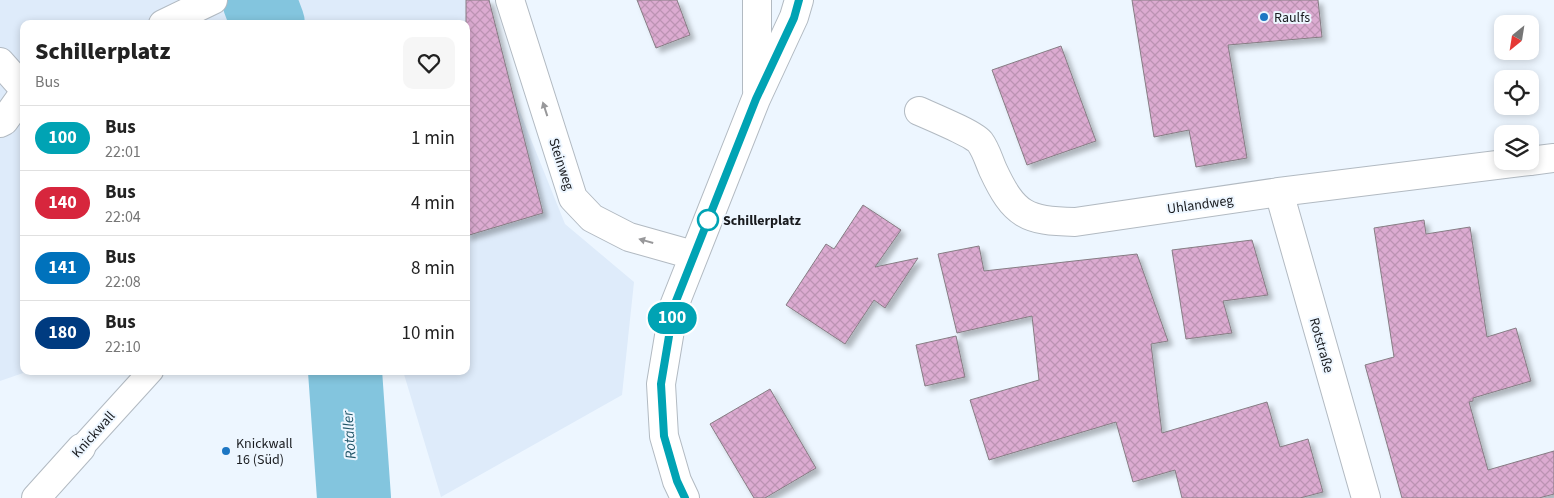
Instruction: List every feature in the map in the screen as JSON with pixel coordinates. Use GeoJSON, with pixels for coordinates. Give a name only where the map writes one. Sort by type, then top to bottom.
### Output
{"type":"FeatureCollection","features":[{"type":"Feature","properties":{"kind":"street"},"geometry":{"type":"LineString","coordinates":[[170,20],[213,0]]}},
{"type":"Feature","properties":{"kind":"street","name":"Steinweg"},"geometry":{"type":"LineString","coordinates":[[510,0],[573,198],[592,218],[629,237],[693,255]]}},
{"type":"Feature","properties":{"kind":"street"},"geometry":{"type":"LineString","coordinates":[[756,99],[757,0]]}},
{"type":"Feature","properties":{"kind":"street"},"geometry":{"type":"LineString","coordinates":[[685,498],[677,481],[664,436],[661,384],[674,306],[756,99],[794,18],[799,0]]}},
{"type":"Feature","properties":{"kind":"street"},"geometry":{"type":"LineString","coordinates":[[0,62],[20,86]]}},
{"type":"Feature","properties":{"kind":"street"},"geometry":{"type":"LineString","coordinates":[[0,124],[20,97]]}},
{"type":"Feature","properties":{"kind":"street","name":"Uhlandweg"},"geometry":{"type":"LineString","coordinates":[[919,111],[980,140],[1005,194],[1014,206],[1034,218],[1075,222],[1279,192],[1494,165]]}},
{"type":"Feature","properties":{"kind":"street","name":"Uhlandweg"},"geometry":{"type":"LineString","coordinates":[[1539,160],[1554,158]]}},
{"type":"Feature","properties":{"kind":"street","name":"Rotstraße"},"geometry":{"type":"LineString","coordinates":[[1279,192],[1366,498]]}},
{"type":"Feature","properties":{"kind":"street","name":"Knickwall"},"geometry":{"type":"LineString","coordinates":[[36,498],[81,448]]}},
{"type":"Feature","properties":{"kind":"lane","name":"Knickwall"},"geometry":{"type":"LineString","coordinates":[[81,448],[147,375]]}},
{"type":"Feature","properties":{"kind":"shaded area"},"geometry":{"type":"Polygon","coordinates":[[[0,0],[475,0],[565,224],[634,282],[622,395],[441,497],[404,375],[470,375],[470,20],[20,20],[20,374],[0,381],[0,0]]]}},
{"type":"Feature","properties":{"kind":"green space"},"geometry":{"type":"Polygon","coordinates":[[[238,0],[288,0],[296,20],[246,20],[238,0]]]}},
{"type":"Feature","properties":{"kind":"green space"},"geometry":{"type":"Polygon","coordinates":[[[320,375],[373,375],[384,498],[324,498],[320,375]]]}},
{"type":"Feature","properties":{"kind":"building"},"geometry":{"type":"Polygon","coordinates":[[[466,0],[489,0],[543,213],[470,235],[470,20],[466,20],[466,0]]]}},
{"type":"Feature","properties":{"kind":"building"},"geometry":{"type":"Polygon","coordinates":[[[637,0],[677,0],[690,35],[656,48],[637,0]]]}},
{"type":"Feature","properties":{"kind":"building"},"geometry":{"type":"Polygon","coordinates":[[[1132,0],[1318,0],[1322,37],[1228,45],[1247,158],[1196,167],[1189,130],[1154,137],[1132,0]]]}},
{"type":"Feature","properties":{"kind":"building"},"geometry":{"type":"Polygon","coordinates":[[[1061,46],[1096,141],[1027,165],[992,70],[1061,46]]]}},
{"type":"Feature","properties":{"kind":"building"},"geometry":{"type":"Polygon","coordinates":[[[863,205],[901,230],[875,267],[918,258],[885,308],[874,300],[845,344],[786,305],[826,244],[834,249],[863,205]]]}},
{"type":"Feature","properties":{"kind":"building"},"geometry":{"type":"Polygon","coordinates":[[[1424,220],[1426,234],[1470,227],[1487,337],[1516,328],[1531,381],[1473,398],[1473,401],[1469,402],[1488,470],[1554,451],[1554,494],[1539,498],[1402,498],[1365,365],[1394,357],[1374,228],[1424,220]]]}},
{"type":"Feature","properties":{"kind":"building"},"geometry":{"type":"Polygon","coordinates":[[[1252,240],[1268,295],[1223,301],[1232,333],[1186,339],[1172,250],[1252,240]]]}},
{"type":"Feature","properties":{"kind":"building"},"geometry":{"type":"Polygon","coordinates":[[[979,246],[984,271],[1137,254],[1168,341],[1151,344],[1162,433],[1267,402],[1280,447],[1308,439],[1323,492],[1300,498],[1182,498],[1175,470],[1133,482],[1116,422],[989,460],[970,400],[1039,380],[1032,316],[957,333],[938,254],[979,246]]]}},
{"type":"Feature","properties":{"kind":"building"},"geometry":{"type":"Polygon","coordinates":[[[956,336],[965,377],[925,386],[916,345],[956,336]]]}},
{"type":"Feature","properties":{"kind":"building"},"geometry":{"type":"Polygon","coordinates":[[[770,389],[816,468],[765,498],[754,498],[710,424],[770,389]]]}},
{"type":"Feature","properties":{"kind":"waterway","name":"Rotaller"},"geometry":{"type":"LineString","coordinates":[[259,0],[266,20]]}},
{"type":"Feature","properties":{"kind":"waterway","name":"Rotaller"},"geometry":{"type":"LineString","coordinates":[[345,375],[354,498]]}},
{"type":"Feature","properties":{"kind":"bus line","name":"100"},"geometry":{"type":"LineString","coordinates":[[685,498],[677,481],[664,436],[661,384],[674,306],[756,99],[794,18],[799,0]]}},
{"type":"Feature","properties":{"kind":"place","name":"Raulfs"},"geometry":{"type":"Point","coordinates":[1264,17]}},
{"type":"Feature","properties":{"kind":"place","name":"Schillerplatz"},"geometry":{"type":"Point","coordinates":[708,220]}},
{"type":"Feature","properties":{"kind":"place","name":"Knickwall 16 (Süd)"},"geometry":{"type":"Point","coordinates":[226,451]}}]}
